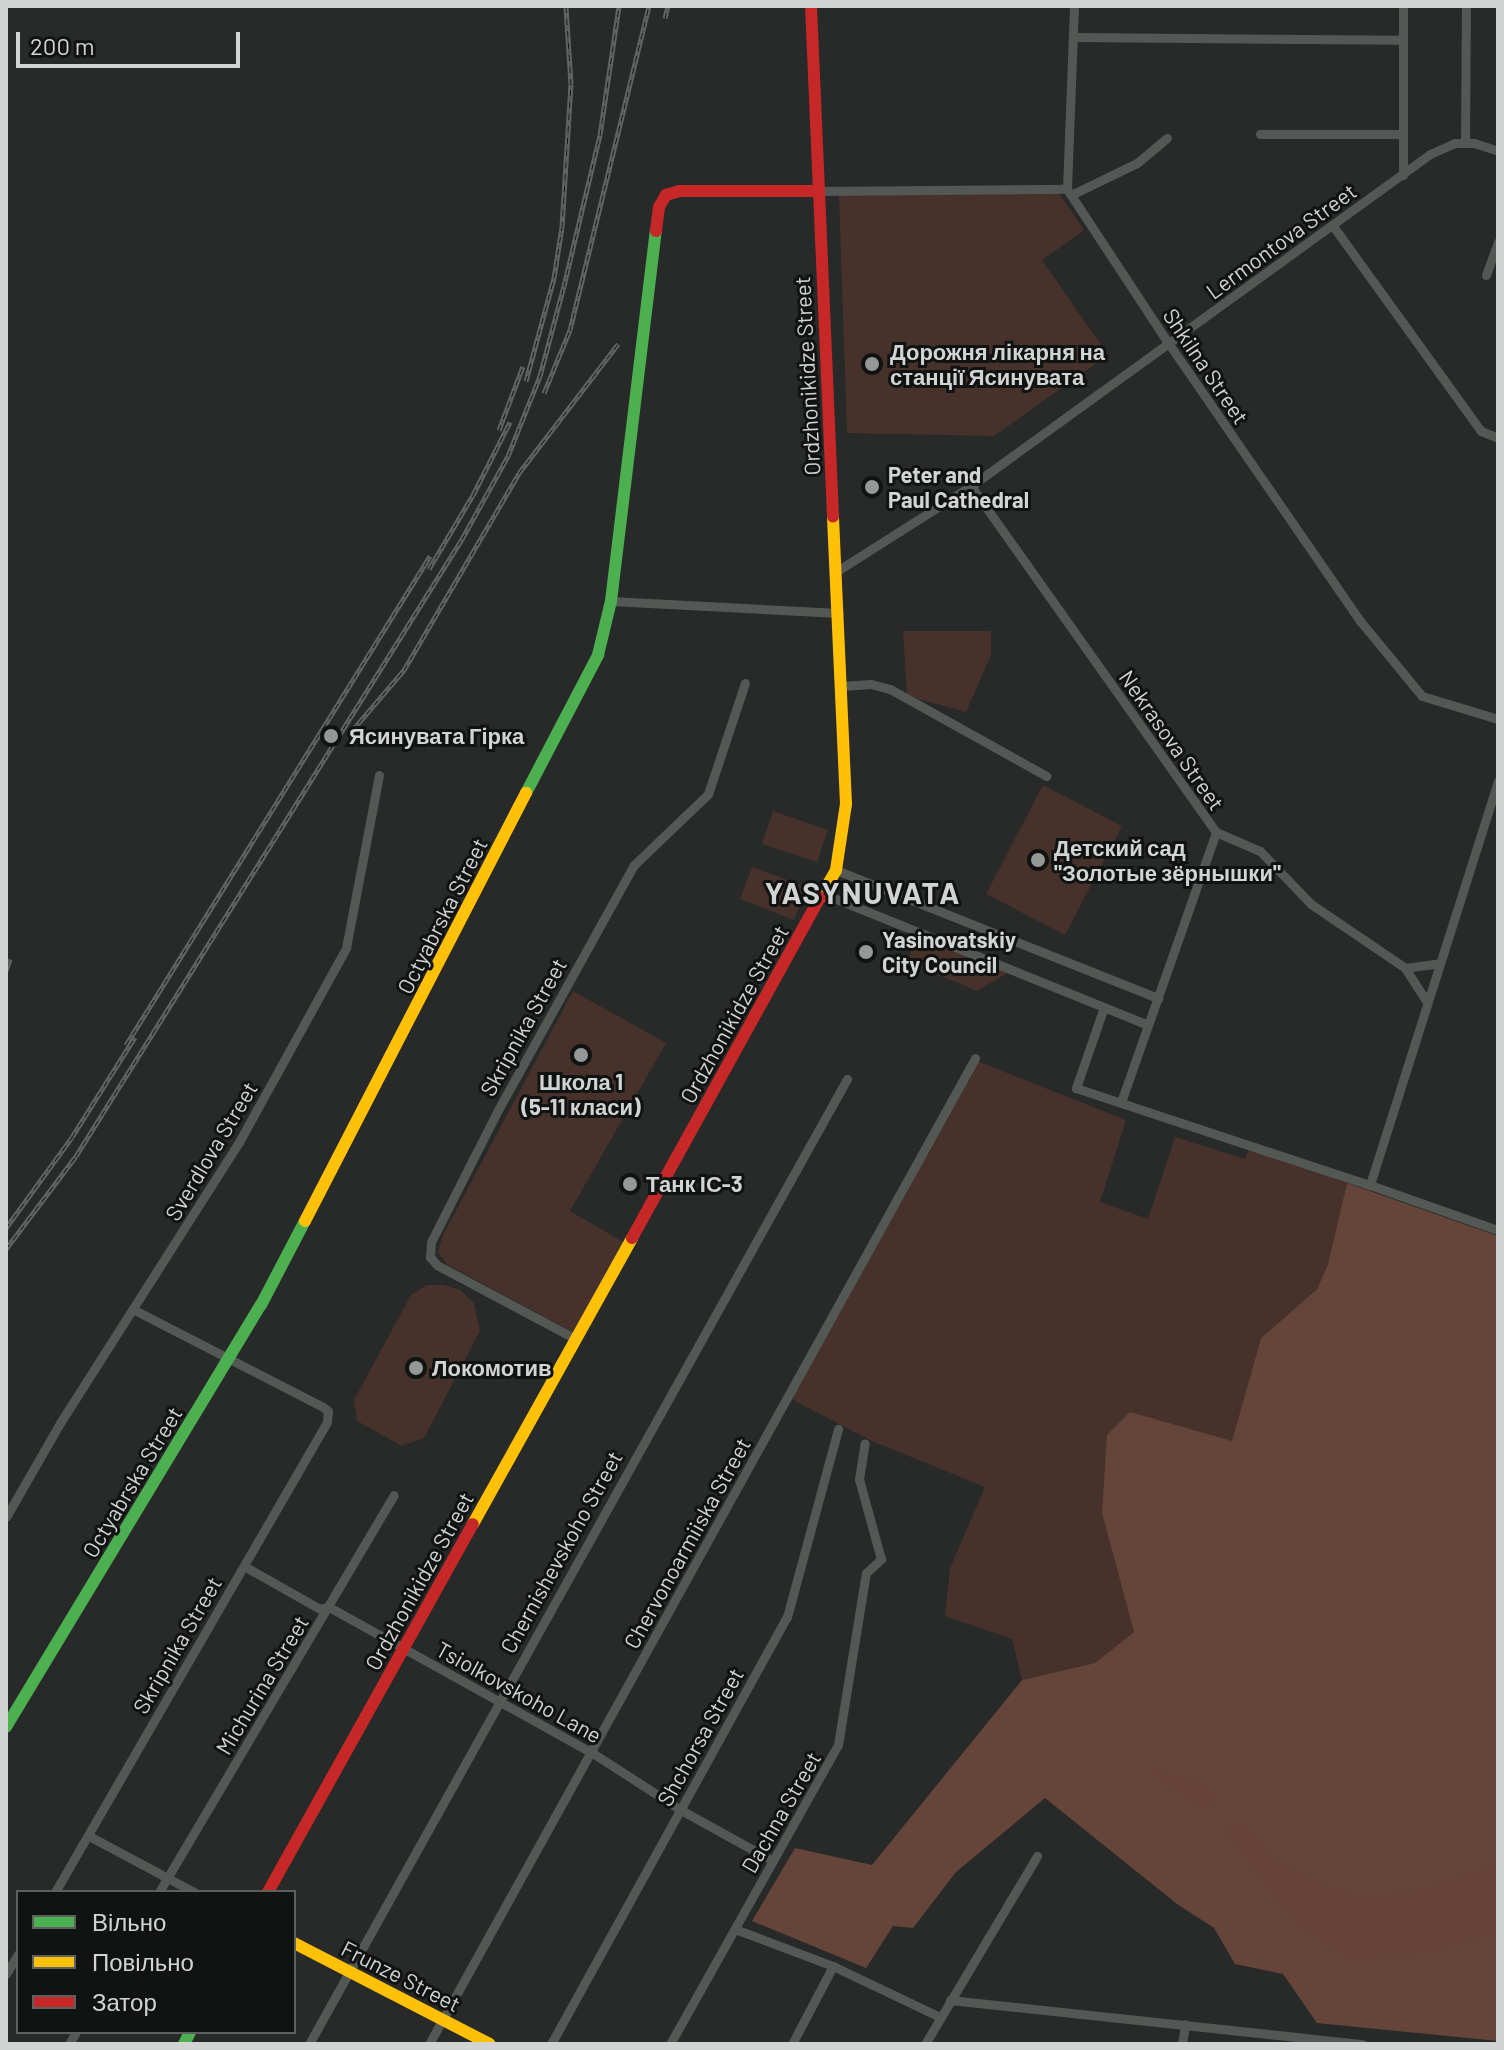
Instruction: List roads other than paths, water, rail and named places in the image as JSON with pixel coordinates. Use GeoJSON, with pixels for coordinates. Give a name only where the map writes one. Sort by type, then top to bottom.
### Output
{"type":"FeatureCollection","features":[{"type":"Feature","properties":{"kind":"main road","name":"Ordzhonikidze Street"},"geometry":{"type":"LineString","coordinates":[[269,1890],[836,870],[846,804],[811,6]]}},
{"type":"Feature","properties":{"kind":"main road","name":"Octyabrska Street"},"geometry":{"type":"LineString","coordinates":[[6,1727],[231,1359],[392,1057],[598,655],[611,601],[659,207],[666,195],[679,191],[818,191]]}},
{"type":"Feature","properties":{"kind":"main road","name":"Frunze Street"},"geometry":{"type":"LineString","coordinates":[[296,1944],[490,2044]]}},
{"type":"Feature","properties":{"kind":"street"},"geometry":{"type":"LineString","coordinates":[[1069,192],[1074,6]]}},
{"type":"Feature","properties":{"kind":"street"},"geometry":{"type":"LineString","coordinates":[[1403,6],[1403,175]]}},
{"type":"Feature","properties":{"kind":"street"},"geometry":{"type":"LineString","coordinates":[[1466,6],[1469,143],[1498,151]]}},
{"type":"Feature","properties":{"kind":"street"},"geometry":{"type":"LineString","coordinates":[[1074,37],[1403,40]]}},
{"type":"Feature","properties":{"kind":"street"},"geometry":{"type":"LineString","coordinates":[[1260,134],[1403,134]]}},
{"type":"Feature","properties":{"kind":"street"},"geometry":{"type":"LineString","coordinates":[[818,191],[1069,192],[1137,163],[1167,138]]}},
{"type":"Feature","properties":{"kind":"street","name":"Lermontova Street"},"geometry":{"type":"LineString","coordinates":[[837,571],[971,486],[1430,154],[1455,143],[1469,143]]}},
{"type":"Feature","properties":{"kind":"street","name":"Shkilna Street"},"geometry":{"type":"LineString","coordinates":[[1069,192],[1169,344],[1361,622],[1422,696],[1498,719]]}},
{"type":"Feature","properties":{"kind":"street"},"geometry":{"type":"LineString","coordinates":[[1333,226],[1481,431],[1498,438]]}},
{"type":"Feature","properties":{"kind":"street"},"geometry":{"type":"LineString","coordinates":[[1486,275],[1498,242]]}},
{"type":"Feature","properties":{"kind":"street","name":"Nekrasova Street"},"geometry":{"type":"LineString","coordinates":[[971,486],[1216,832],[1260,851],[1311,904],[1405,968]]}},
{"type":"Feature","properties":{"kind":"street"},"geometry":{"type":"LineString","coordinates":[[611,601],[839,613]]}},
{"type":"Feature","properties":{"kind":"street","name":"Skripnika Street"},"geometry":{"type":"LineString","coordinates":[[576,1339],[437,1265],[430,1257],[431,1242],[498,1110],[634,865],[708,794],[745,683]]}},
{"type":"Feature","properties":{"kind":"street"},"geometry":{"type":"LineString","coordinates":[[842,686],[871,684],[890,689],[1046,776]]}},
{"type":"Feature","properties":{"kind":"street","name":"Sverdlova Street"},"geometry":{"type":"LineString","coordinates":[[6,1517],[60,1423],[134,1310],[280,1073],[346,948],[379,775]]}},
{"type":"Feature","properties":{"kind":"street"},"geometry":{"type":"LineString","coordinates":[[1370,1185],[1498,781]]}},
{"type":"Feature","properties":{"kind":"street"},"geometry":{"type":"LineString","coordinates":[[1121,1102],[1216,832]]}},
{"type":"Feature","properties":{"kind":"street"},"geometry":{"type":"LineString","coordinates":[[836,870],[1158,998]]}},
{"type":"Feature","properties":{"kind":"street"},"geometry":{"type":"LineString","coordinates":[[824,894],[1148,1025]]}},
{"type":"Feature","properties":{"kind":"street"},"geometry":{"type":"LineString","coordinates":[[1427,1002],[1405,968],[1440,963]]}},
{"type":"Feature","properties":{"kind":"street"},"geometry":{"type":"LineString","coordinates":[[1104,1007],[1076,1088],[1498,1230]]}},
{"type":"Feature","properties":{"kind":"street","name":"Chervonoarmiiska Street"},"geometry":{"type":"LineString","coordinates":[[429,2044],[975,1058]]}},
{"type":"Feature","properties":{"kind":"street","name":"Chernishevskoho Street"},"geometry":{"type":"LineString","coordinates":[[309,2044],[847,1079]]}},
{"type":"Feature","properties":{"kind":"street"},"geometry":{"type":"LineString","coordinates":[[134,1310],[231,1359]]}},
{"type":"Feature","properties":{"kind":"street","name":"Skripnika Street"},"geometry":{"type":"LineString","coordinates":[[56,1890],[324,1428],[327,1415],[323,1407],[231,1359]]}},
{"type":"Feature","properties":{"kind":"street","name":"Shchorsa Street"},"geometry":{"type":"LineString","coordinates":[[551,2044],[787,1617],[838,1429]]}},
{"type":"Feature","properties":{"kind":"street","name":"Dachna Street"},"geometry":{"type":"LineString","coordinates":[[670,2044],[838,1745],[866,1573],[881,1559],[859,1479],[865,1443]]}},
{"type":"Feature","properties":{"kind":"street","name":"Michurina Street"},"geometry":{"type":"LineString","coordinates":[[160,1890],[394,1495]]}},
{"type":"Feature","properties":{"kind":"street","name":"Tsiolkovskoho Lane"},"geometry":{"type":"LineString","coordinates":[[244,1566],[320,1609],[329,1607],[591,1752],[681,1810],[773,1861]]}},
{"type":"Feature","properties":{"kind":"street"},"geometry":{"type":"LineString","coordinates":[[89,1836],[190,1890]]}},
{"type":"Feature","properties":{"kind":"street"},"geometry":{"type":"LineString","coordinates":[[925,2044],[1037,1856]]}},
{"type":"Feature","properties":{"kind":"street"},"geometry":{"type":"LineString","coordinates":[[735,1929],[833,1966],[940,2017]]}},
{"type":"Feature","properties":{"kind":"street"},"geometry":{"type":"LineString","coordinates":[[792,2044],[833,1966]]}},
{"type":"Feature","properties":{"kind":"street"},"geometry":{"type":"LineString","coordinates":[[950,2000],[1185,2024],[1271,2039],[1361,2044]]}},
{"type":"Feature","properties":{"kind":"street"},"geometry":{"type":"LineString","coordinates":[[1182,2044],[1185,2024]]}},
{"type":"Feature","properties":{"kind":"waterway"},"geometry":{"type":"LineString","coordinates":[[1395,1434],[1448,1513],[1498,1626]]}},
{"type":"Feature","properties":{"kind":"railway"},"geometry":{"type":"LineString","coordinates":[[526,381],[554,278],[562,227],[571,84],[566,6]]}},
{"type":"Feature","properties":{"kind":"railway"},"geometry":{"type":"LineString","coordinates":[[6,1249],[76,1156],[462,539],[508,456],[540,376],[564,286],[600,135],[619,6]]}},
{"type":"Feature","properties":{"kind":"railway"},"geometry":{"type":"LineString","coordinates":[[544,393],[570,330],[649,6]]}},
{"type":"Feature","properties":{"kind":"railway"},"geometry":{"type":"LineString","coordinates":[[665,18],[668,6]]}},
{"type":"Feature","properties":{"kind":"railway"},"geometry":{"type":"LineString","coordinates":[[351,732],[404,670],[519,473],[618,344]]}},
{"type":"Feature","properties":{"kind":"railway"},"geometry":{"type":"LineString","coordinates":[[499,430],[523,366]]}},
{"type":"Feature","properties":{"kind":"railway"},"geometry":{"type":"LineString","coordinates":[[429,569],[473,495],[510,422]]}},
{"type":"Feature","properties":{"kind":"railway"},"geometry":{"type":"LineString","coordinates":[[126,1045],[430,556]]}},
{"type":"Feature","properties":{"kind":"railway"},"geometry":{"type":"LineString","coordinates":[[6,971],[10,959]]}},
{"type":"Feature","properties":{"kind":"railway"},"geometry":{"type":"LineString","coordinates":[[6,1228],[72,1137],[135,1037]]}},
{"type":"Feature","properties":{"kind":"place","name":"Дорожня лікарня на станції Ясинувата"},"geometry":{"type":"Point","coordinates":[872,364]}},
{"type":"Feature","properties":{"kind":"place","name":"Peter and Paul Cathedral"},"geometry":{"type":"Point","coordinates":[872,487]}},
{"type":"Feature","properties":{"kind":"place","name":"Ясинувата Гірка"},"geometry":{"type":"Point","coordinates":[331,736]}},
{"type":"Feature","properties":{"kind":"place","name":"Детский сад \"Золотые зёрнышки\""},"geometry":{"type":"Point","coordinates":[1038,860]}},
{"type":"Feature","properties":{"kind":"place","name":"Yasinovatskiy City Council"},"geometry":{"type":"Point","coordinates":[866,952]}},
{"type":"Feature","properties":{"kind":"place","name":"Школа 1 (5-11 класи)"},"geometry":{"type":"Point","coordinates":[581,1055]}},
{"type":"Feature","properties":{"kind":"place","name":"Танк ІС-3"},"geometry":{"type":"Point","coordinates":[630,1184]}},
{"type":"Feature","properties":{"kind":"place","name":"Локомотив"},"geometry":{"type":"Point","coordinates":[416,1368]}},
{"type":"Feature","properties":{"kind":"district","name":"YASYNUVATA"},"geometry":{"type":"Point","coordinates":[863,892]}}]}
